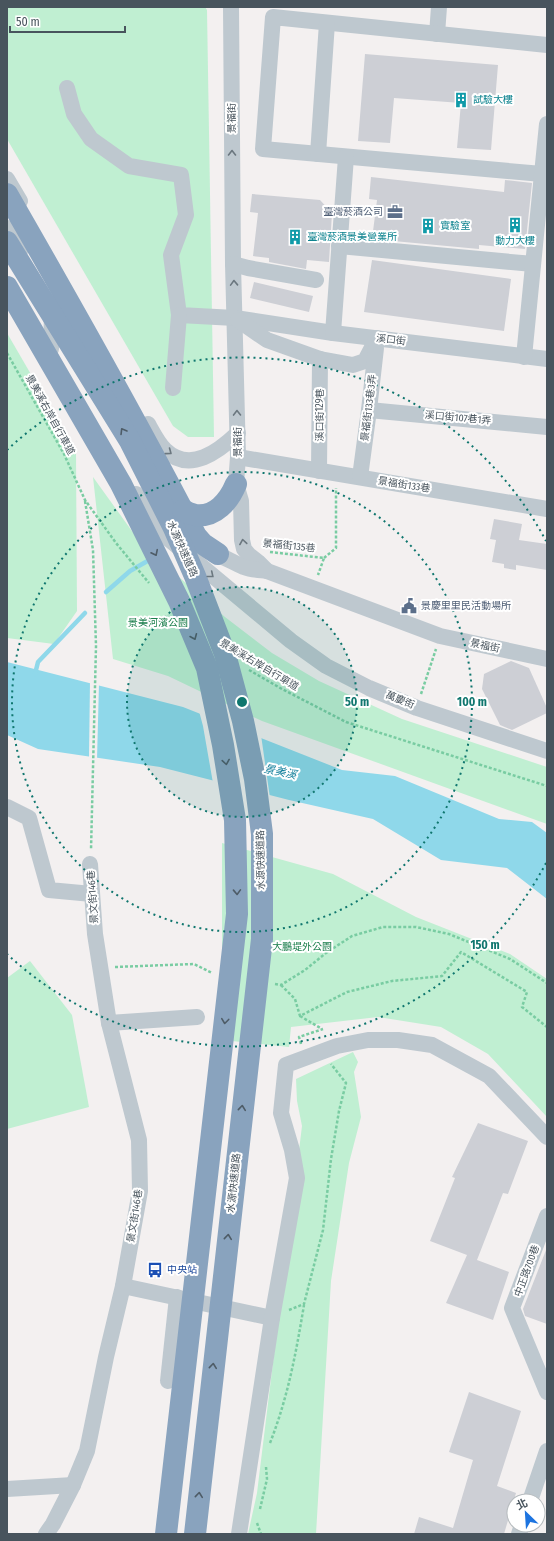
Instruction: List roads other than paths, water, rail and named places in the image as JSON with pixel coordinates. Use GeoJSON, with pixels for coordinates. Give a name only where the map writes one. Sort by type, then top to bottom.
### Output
{"type":"FeatureCollection","features":[{"type":"Feature","properties":{"kind":"highway"},"geometry":{"type":"LineString","coordinates":[[7,194],[72,307],[196,536],[203,544],[218,554]]}},
{"type":"Feature","properties":{"kind":"highway","name":"水源快速道路"},"geometry":{"type":"LineString","coordinates":[[7,242],[130,441],[174,528],[195,576],[225,654],[243,722],[255,779],[262,834],[262,939],[195,1534]]}},
{"type":"Feature","properties":{"kind":"highway"},"geometry":{"type":"LineString","coordinates":[[7,287],[122,484],[182,608],[207,668],[223,745],[235,820],[237,914],[166,1534]]}},
{"type":"Feature","properties":{"kind":"highway"},"geometry":{"type":"LineString","coordinates":[[183,510],[195,515],[206,514],[216,510],[226,503],[232,495],[236,484]]}},
{"type":"Feature","properties":{"kind":"street","name":"景福街"},"geometry":{"type":"LineString","coordinates":[[231,7],[233,264],[238,433],[236,484],[241,501],[242,540],[244,549],[248,555],[267,571],[440,636],[547,660]]}},
{"type":"Feature","properties":{"kind":"street"},"geometry":{"type":"LineString","coordinates":[[437,34],[439,7]]}},
{"type":"Feature","properties":{"kind":"street"},"geometry":{"type":"LineString","coordinates":[[542,174],[263,149],[273,17],[547,45]]}},
{"type":"Feature","properties":{"kind":"street"},"geometry":{"type":"LineString","coordinates":[[318,154],[327,23]]}},
{"type":"Feature","properties":{"kind":"street"},"geometry":{"type":"LineString","coordinates":[[66,88],[74,114],[91,139],[129,166],[181,175],[186,215],[172,255],[179,316],[173,388]]}},
{"type":"Feature","properties":{"kind":"street"},"geometry":{"type":"LineString","coordinates":[[524,357],[547,124]]}},
{"type":"Feature","properties":{"kind":"street"},"geometry":{"type":"LineString","coordinates":[[333,333],[346,156]]}},
{"type":"Feature","properties":{"kind":"street"},"geometry":{"type":"LineString","coordinates":[[7,179],[158,442],[166,451],[176,457],[187,460],[201,458],[215,453],[238,433]]}},
{"type":"Feature","properties":{"kind":"street"},"geometry":{"type":"LineString","coordinates":[[7,228],[52,306],[51,349]]}},
{"type":"Feature","properties":{"kind":"street"},"geometry":{"type":"LineString","coordinates":[[339,246],[533,264]]}},
{"type":"Feature","properties":{"kind":"street"},"geometry":{"type":"LineString","coordinates":[[233,264],[316,280]]}},
{"type":"Feature","properties":{"kind":"street"},"geometry":{"type":"LineString","coordinates":[[7,274],[150,518],[170,540],[249,606]]}},
{"type":"Feature","properties":{"kind":"street","name":"溪口街"},"geometry":{"type":"LineString","coordinates":[[179,316],[235,318],[333,333],[547,359]]}},
{"type":"Feature","properties":{"kind":"street"},"geometry":{"type":"LineString","coordinates":[[235,318],[267,340],[320,359],[353,365],[365,361],[377,338]]}},
{"type":"Feature","properties":{"kind":"street","name":"景福街133巷3弄"},"geometry":{"type":"LineString","coordinates":[[360,477],[377,338]]}},
{"type":"Feature","properties":{"kind":"street","name":"溪口街129巷"},"geometry":{"type":"LineString","coordinates":[[319,471],[320,359]]}},
{"type":"Feature","properties":{"kind":"street","name":"溪口街107巷1弄"},"geometry":{"type":"LineString","coordinates":[[369,410],[547,426]]}},
{"type":"Feature","properties":{"kind":"street","name":"景福街133巷"},"geometry":{"type":"LineString","coordinates":[[238,458],[547,509]]}},
{"type":"Feature","properties":{"kind":"street"},"geometry":{"type":"LineString","coordinates":[[170,540],[189,547],[218,554],[242,567]]}},
{"type":"Feature","properties":{"kind":"street"},"geometry":{"type":"LineString","coordinates":[[249,606],[234,585],[229,575],[230,569],[235,566],[252,570],[267,571]]}},
{"type":"Feature","properties":{"kind":"street","name":"萬慶街"},"geometry":{"type":"LineString","coordinates":[[249,606],[291,641],[326,666],[369,688],[417,708],[547,751]]}},
{"type":"Feature","properties":{"kind":"street"},"geometry":{"type":"LineString","coordinates":[[7,807],[29,818],[49,890],[92,894]]}},
{"type":"Feature","properties":{"kind":"street","name":"景文街146巷"},"geometry":{"type":"LineString","coordinates":[[46,1534],[54,1524],[87,1450],[106,1357],[123,1286],[140,1191],[138,1140],[109,1023],[96,934],[90,864]]}},
{"type":"Feature","properties":{"kind":"street"},"geometry":{"type":"LineString","coordinates":[[109,1023],[197,1017]]}},
{"type":"Feature","properties":{"kind":"street"},"geometry":{"type":"LineString","coordinates":[[239,1534],[272,1318],[297,1178],[292,1150],[281,1113],[286,1065],[337,1046],[368,1040],[398,1040],[432,1046],[490,1076],[547,1137]]}},
{"type":"Feature","properties":{"kind":"street","name":"中正路700巷"},"geometry":{"type":"LineString","coordinates":[[547,1216],[512,1308],[547,1392]]}},
{"type":"Feature","properties":{"kind":"street"},"geometry":{"type":"LineString","coordinates":[[123,1286],[272,1318]]}},
{"type":"Feature","properties":{"kind":"street"},"geometry":{"type":"LineString","coordinates":[[168,1382],[177,1297]]}},
{"type":"Feature","properties":{"kind":"street"},"geometry":{"type":"LineString","coordinates":[[533,1493],[547,1451]]}},
{"type":"Feature","properties":{"kind":"street"},"geometry":{"type":"LineString","coordinates":[[7,1489],[73,1484]]}},
{"type":"Feature","properties":{"kind":"water","name":"景美溪"},"geometry":{"type":"Polygon","coordinates":[[[7,662],[183,707],[342,770],[395,776],[499,819],[532,822],[547,833],[547,899],[507,868],[441,860],[373,819],[289,800],[160,767],[38,749],[7,735],[7,662]]]}},
{"type":"Feature","properties":{"kind":"waterway"},"geometry":{"type":"LineString","coordinates":[[106,592],[130,571],[151,559]]}},
{"type":"Feature","properties":{"kind":"waterway"},"geometry":{"type":"LineString","coordinates":[[35,674],[38,662],[85,613]]}},
{"type":"Feature","properties":{"kind":"place","name":"試驗大樓"},"geometry":{"type":"Point","coordinates":[461,100]}},
{"type":"Feature","properties":{"kind":"place","name":"臺灣菸酒公司"},"geometry":{"type":"Point","coordinates":[395,212]}},
{"type":"Feature","properties":{"kind":"place","name":"動力大樓"},"geometry":{"type":"Point","coordinates":[515,225]}},
{"type":"Feature","properties":{"kind":"place","name":"實驗室"},"geometry":{"type":"Point","coordinates":[428,226]}},
{"type":"Feature","properties":{"kind":"place","name":"臺灣菸酒景美營業所"},"geometry":{"type":"Point","coordinates":[295,237]}},
{"type":"Feature","properties":{"kind":"place","name":"景慶里里民活動場所"},"geometry":{"type":"Point","coordinates":[409,606]}},
{"type":"Feature","properties":{"kind":"place","name":"中央站"},"geometry":{"type":"Point","coordinates":[155,1270]}},
{"type":"Feature","properties":{"kind":"park label","name":"景美河濱公園"},"geometry":{"type":"Point","coordinates":[158,623]}},
{"type":"Feature","properties":{"kind":"park label","name":"大鵬堤外公園"},"geometry":{"type":"Point","coordinates":[302,947]}}]}
